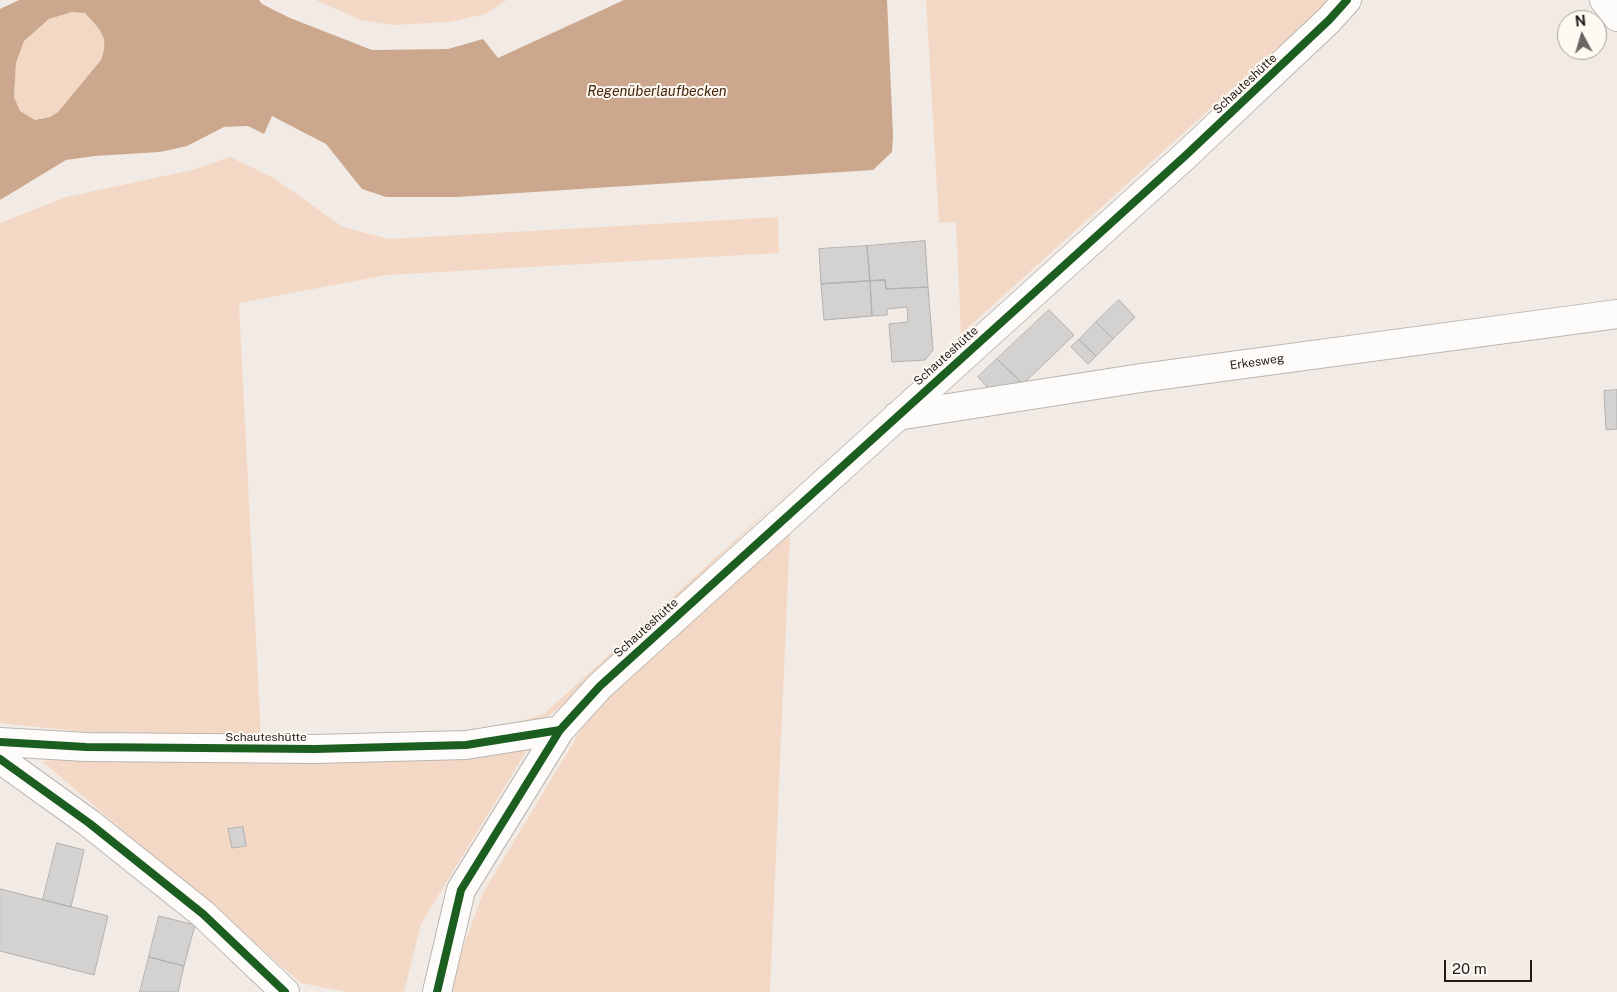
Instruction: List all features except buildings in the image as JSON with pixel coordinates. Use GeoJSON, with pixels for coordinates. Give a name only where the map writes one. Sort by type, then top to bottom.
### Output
{"type":"FeatureCollection","features":[{"type":"Feature","properties":{"kind":"street","name":"Schauteshütte"},"geometry":{"type":"LineString","coordinates":[[438,992],[461,890],[560,730],[600,686],[1185,156],[1329,20],[1347,0]]}},
{"type":"Feature","properties":{"kind":"street"},"geometry":{"type":"LineString","coordinates":[[1604,0],[1617,17]]}},
{"type":"Feature","properties":{"kind":"street","name":"Erkesweg"},"geometry":{"type":"LineString","coordinates":[[897,416],[1141,378],[1617,314]]}},
{"type":"Feature","properties":{"kind":"street","name":"Schauteshütte"},"geometry":{"type":"LineString","coordinates":[[0,742],[86,747],[315,749],[466,745],[560,730]]}},
{"type":"Feature","properties":{"kind":"street"},"geometry":{"type":"LineString","coordinates":[[0,759],[89,823],[204,914],[289,991]]}},
{"type":"Feature","properties":{"kind":"shaded area"},"geometry":{"type":"Polygon","coordinates":[[[316,0],[507,0],[485,14],[450,22],[393,25],[361,20],[316,0]]]}},
{"type":"Feature","properties":{"kind":"shaded area"},"geometry":{"type":"Polygon","coordinates":[[[926,0],[1328,0],[1315,14],[961,334],[956,222],[939,223],[926,0]]]}},
{"type":"Feature","properties":{"kind":"shaded area"},"geometry":{"type":"Polygon","coordinates":[[[72,12],[85,13],[99,29],[104,39],[104,52],[101,60],[58,112],[50,117],[35,120],[20,111],[14,97],[16,63],[24,41],[49,19],[72,12]]]}},
{"type":"Feature","properties":{"kind":"shaded area"},"geometry":{"type":"Polygon","coordinates":[[[230,157],[274,178],[343,227],[389,239],[778,217],[779,253],[387,275],[239,303],[261,738],[122,736],[0,723],[0,223],[66,197],[192,170],[230,157]]]}},
{"type":"Feature","properties":{"kind":"shaded area"},"geometry":{"type":"Polygon","coordinates":[[[791,489],[566,703],[539,723],[487,731],[544,714],[791,489]]]}},
{"type":"Feature","properties":{"kind":"shaded area"},"geometry":{"type":"Polygon","coordinates":[[[790,533],[770,992],[450,992],[453,975],[483,893],[591,713],[630,675],[790,533]]]}},
{"type":"Feature","properties":{"kind":"shaded area"},"geometry":{"type":"Polygon","coordinates":[[[527,750],[421,924],[404,992],[346,992],[301,983],[42,761],[123,757],[259,760],[527,750]]]}},
{"type":"Feature","properties":{"kind":"water","name":"Regenüberlaufbecken"},"geometry":{"type":"Polygon","coordinates":[[[19,0],[259,0],[262,4],[290,18],[372,50],[448,49],[483,39],[498,58],[624,0],[887,0],[893,135],[892,152],[873,170],[457,197],[386,197],[362,189],[326,144],[272,116],[264,134],[248,126],[224,127],[187,146],[160,152],[95,156],[66,160],[0,200],[0,9],[19,0]],[[72,12],[49,19],[24,41],[16,63],[14,97],[20,111],[35,120],[50,117],[58,112],[101,60],[104,52],[104,39],[99,29],[85,13],[72,12]]]}},
{"type":"Feature","properties":{"kind":"cycle path"},"geometry":{"type":"LineString","coordinates":[[437,992],[461,890],[560,730],[600,686],[1185,156],[1329,20],[1347,0]]}},
{"type":"Feature","properties":{"kind":"cycle path"},"geometry":{"type":"LineString","coordinates":[[0,742],[86,747],[315,749],[466,745],[560,730]]}},
{"type":"Feature","properties":{"kind":"cycle path"},"geometry":{"type":"LineString","coordinates":[[0,759],[89,823],[203,914],[285,992]]}}]}
